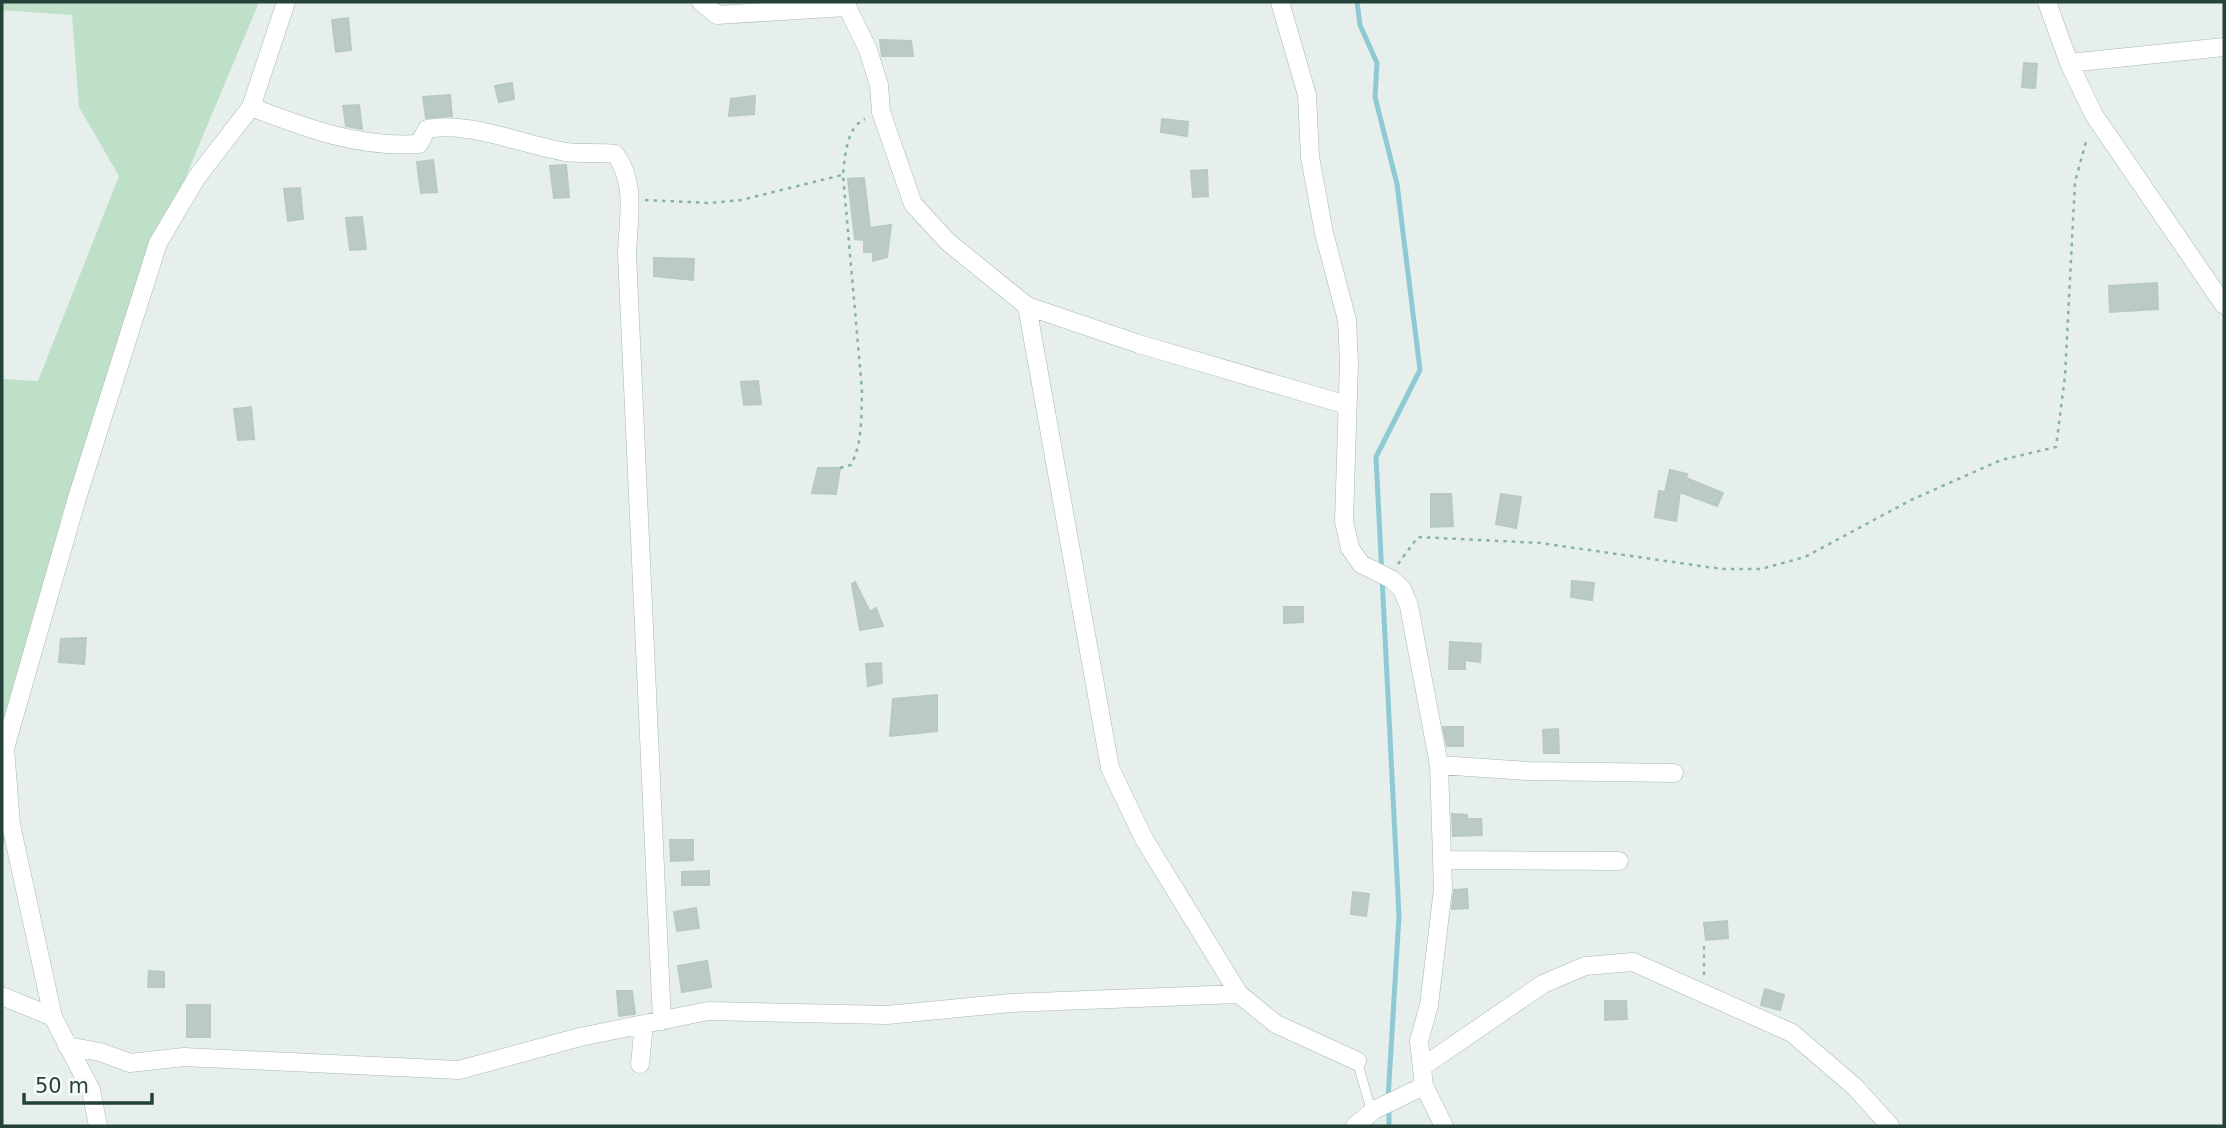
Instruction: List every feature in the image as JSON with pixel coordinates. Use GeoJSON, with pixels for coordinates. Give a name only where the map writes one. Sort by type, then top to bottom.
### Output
{"type":"FeatureCollection","features":[{"type":"Feature","properties":{"kind":"street"},"geometry":{"type":"LineString","coordinates":[[98,1126],[92,1090],[53,1017],[11,825],[5,748],[77,498],[158,243],[197,177],[251,107],[286,2]]}},
{"type":"Feature","properties":{"kind":"street"},"geometry":{"type":"LineString","coordinates":[[701,2],[717,15],[846,4],[879,85],[881,112],[913,204],[948,242],[1027,306],[1139,344],[1347,405]]}},
{"type":"Feature","properties":{"kind":"street"},"geometry":{"type":"LineString","coordinates":[[1280,2],[1307,95],[1310,157],[1324,233],[1347,320],[1344,521],[1350,548],[1361,564],[1383,574],[1402,589],[1409,606],[1439,765],[1443,889],[1431,991],[1419,1041],[1424,1086],[1444,1126]]}},
{"type":"Feature","properties":{"kind":"street"},"geometry":{"type":"LineString","coordinates":[[2047,2],[2069,63],[2094,114],[2224,305]]}},
{"type":"Feature","properties":{"kind":"street"},"geometry":{"type":"LineString","coordinates":[[2069,63],[2224,47]]}},
{"type":"Feature","properties":{"kind":"street"},"geometry":{"type":"LineString","coordinates":[[251,107],[322,135],[396,145],[419,144],[427,129],[439,126],[511,138],[568,152],[615,154],[625,168],[631,200],[627,254],[662,1021]]}},
{"type":"Feature","properties":{"kind":"street"},"geometry":{"type":"LineString","coordinates":[[1027,306],[1110,768],[1144,839],[1239,994],[1276,1024],[1357,1061]]}},
{"type":"Feature","properties":{"kind":"street"},"geometry":{"type":"LineString","coordinates":[[1439,765],[1528,771],[1674,773]]}},
{"type":"Feature","properties":{"kind":"street"},"geometry":{"type":"LineString","coordinates":[[1443,860],[1619,861]]}},
{"type":"Feature","properties":{"kind":"street"},"geometry":{"type":"LineString","coordinates":[[1422,1067],[1543,984],[1585,966],[1633,962],[1792,1033],[1855,1087],[1890,1126]]}},
{"type":"Feature","properties":{"kind":"street"},"geometry":{"type":"LineString","coordinates":[[67,1046],[100,1052],[130,1063],[184,1057],[458,1070],[580,1037],[708,1011],[887,1015],[1011,1003],[1239,994]]}},
{"type":"Feature","properties":{"kind":"street"},"geometry":{"type":"LineString","coordinates":[[2,996],[53,1017]]}},
{"type":"Feature","properties":{"kind":"street"},"geometry":{"type":"LineString","coordinates":[[640,1064],[644,1024]]}},
{"type":"Feature","properties":{"kind":"street"},"geometry":{"type":"LineString","coordinates":[[1355,1126],[1374,1110],[1424,1086]]}},
{"type":"Feature","properties":{"kind":"lane"},"geometry":{"type":"LineString","coordinates":[[1355,1126],[1370,1106],[1357,1061]]}},
{"type":"Feature","properties":{"kind":"path"},"geometry":{"type":"LineString","coordinates":[[840,468],[850,465],[857,453],[862,390],[843,175],[848,142],[859,121],[881,112]]}},
{"type":"Feature","properties":{"kind":"path"},"geometry":{"type":"LineString","coordinates":[[1383,574],[1418,537],[1540,543],[1722,569],[1760,569],[1805,557],[1911,500],[2001,460],[2056,447],[2065,376],[2075,182],[2094,114]]}},
{"type":"Feature","properties":{"kind":"path"},"geometry":{"type":"LineString","coordinates":[[631,200],[710,203],[741,200],[843,175]]}},
{"type":"Feature","properties":{"kind":"path"},"geometry":{"type":"LineString","coordinates":[[1703,994],[1704,944]]}},
{"type":"Feature","properties":{"kind":"green space"},"geometry":{"type":"Polygon","coordinates":[[[2,2],[259,2],[158,243],[5,748],[11,825],[2,847],[2,379],[38,381],[119,176],[79,107],[72,15],[2,10],[2,2]]]}},
{"type":"Feature","properties":{"kind":"building"},"geometry":{"type":"Polygon","coordinates":[[[348,18],[351,50],[336,52],[332,20],[348,18]]]}},
{"type":"Feature","properties":{"kind":"building"},"geometry":{"type":"Polygon","coordinates":[[[880,40],[911,41],[913,56],[882,56],[880,40]]]}},
{"type":"Feature","properties":{"kind":"building"},"geometry":{"type":"Polygon","coordinates":[[[2024,63],[2037,64],[2035,88],[2022,87],[2024,63]]]}},
{"type":"Feature","properties":{"kind":"building"},"geometry":{"type":"Polygon","coordinates":[[[512,83],[514,99],[499,102],[495,86],[512,83]]]}},
{"type":"Feature","properties":{"kind":"building"},"geometry":{"type":"Polygon","coordinates":[[[450,95],[452,116],[426,118],[423,97],[450,95]]]}},
{"type":"Feature","properties":{"kind":"building"},"geometry":{"type":"Polygon","coordinates":[[[755,96],[754,114],[729,116],[731,99],[755,96]]]}},
{"type":"Feature","properties":{"kind":"building"},"geometry":{"type":"Polygon","coordinates":[[[359,105],[362,129],[346,126],[343,106],[359,105]]]}},
{"type":"Feature","properties":{"kind":"building"},"geometry":{"type":"Polygon","coordinates":[[[1162,119],[1188,122],[1187,136],[1161,132],[1162,119]]]}},
{"type":"Feature","properties":{"kind":"building"},"geometry":{"type":"Polygon","coordinates":[[[433,160],[437,192],[421,193],[417,162],[433,160]]]}},
{"type":"Feature","properties":{"kind":"building"},"geometry":{"type":"Polygon","coordinates":[[[566,165],[569,197],[554,198],[550,166],[566,165]]]}},
{"type":"Feature","properties":{"kind":"building"},"geometry":{"type":"Polygon","coordinates":[[[1207,170],[1208,196],[1193,197],[1191,171],[1207,170]]]}},
{"type":"Feature","properties":{"kind":"building"},"geometry":{"type":"Polygon","coordinates":[[[864,178],[870,228],[891,225],[887,257],[873,261],[873,252],[864,252],[864,240],[855,239],[848,179],[864,178]]]}},
{"type":"Feature","properties":{"kind":"building"},"geometry":{"type":"Polygon","coordinates":[[[300,188],[303,219],[288,221],[284,189],[300,188]]]}},
{"type":"Feature","properties":{"kind":"building"},"geometry":{"type":"Polygon","coordinates":[[[362,217],[366,249],[350,250],[346,218],[362,217]]]}},
{"type":"Feature","properties":{"kind":"building"},"geometry":{"type":"Polygon","coordinates":[[[654,258],[694,259],[693,280],[654,276],[654,258]]]}},
{"type":"Feature","properties":{"kind":"building"},"geometry":{"type":"Polygon","coordinates":[[[2157,283],[2158,309],[2110,312],[2109,286],[2157,283]]]}},
{"type":"Feature","properties":{"kind":"building"},"geometry":{"type":"Polygon","coordinates":[[[758,381],[761,404],[744,405],[741,382],[758,381]]]}},
{"type":"Feature","properties":{"kind":"building"},"geometry":{"type":"Polygon","coordinates":[[[251,407],[254,439],[238,440],[234,409],[251,407]]]}},
{"type":"Feature","properties":{"kind":"building"},"geometry":{"type":"Polygon","coordinates":[[[818,468],[840,468],[836,494],[812,493],[818,468]]]}},
{"type":"Feature","properties":{"kind":"building"},"geometry":{"type":"Polygon","coordinates":[[[1670,470],[1687,474],[1686,478],[1723,493],[1717,506],[1680,492],[1676,521],[1655,517],[1659,491],[1665,492],[1670,470]]]}},
{"type":"Feature","properties":{"kind":"building"},"geometry":{"type":"Polygon","coordinates":[[[1431,494],[1451,494],[1453,526],[1431,527],[1431,494]]]}},
{"type":"Feature","properties":{"kind":"building"},"geometry":{"type":"Polygon","coordinates":[[[1501,494],[1521,497],[1516,528],[1496,524],[1501,494]]]}},
{"type":"Feature","properties":{"kind":"building"},"geometry":{"type":"Polygon","coordinates":[[[1572,581],[1594,583],[1592,600],[1571,597],[1572,581]]]}},
{"type":"Feature","properties":{"kind":"building"},"geometry":{"type":"Polygon","coordinates":[[[855,582],[870,612],[876,608],[883,626],[860,630],[852,584],[855,582]]]}},
{"type":"Feature","properties":{"kind":"building"},"geometry":{"type":"Polygon","coordinates":[[[1284,607],[1303,607],[1303,622],[1284,623],[1284,607]]]}},
{"type":"Feature","properties":{"kind":"building"},"geometry":{"type":"Polygon","coordinates":[[[86,638],[84,664],[59,662],[61,639],[86,638]]]}},
{"type":"Feature","properties":{"kind":"building"},"geometry":{"type":"Polygon","coordinates":[[[1450,642],[1481,644],[1480,662],[1465,660],[1465,669],[1449,669],[1450,642]]]}},
{"type":"Feature","properties":{"kind":"building"},"geometry":{"type":"Polygon","coordinates":[[[881,663],[882,683],[868,686],[866,664],[881,663]]]}},
{"type":"Feature","properties":{"kind":"building"},"geometry":{"type":"Polygon","coordinates":[[[937,695],[937,731],[890,736],[893,699],[937,695]]]}},
{"type":"Feature","properties":{"kind":"building"},"geometry":{"type":"Polygon","coordinates":[[[1443,727],[1463,727],[1463,746],[1447,746],[1443,727]]]}},
{"type":"Feature","properties":{"kind":"building"},"geometry":{"type":"Polygon","coordinates":[[[1558,729],[1559,753],[1544,753],[1543,730],[1558,729]]]}},
{"type":"Feature","properties":{"kind":"building"},"geometry":{"type":"Polygon","coordinates":[[[1452,814],[1467,815],[1467,819],[1481,819],[1482,835],[1453,836],[1452,814]]]}},
{"type":"Feature","properties":{"kind":"building"},"geometry":{"type":"Polygon","coordinates":[[[670,840],[693,840],[693,860],[671,861],[670,840]]]}},
{"type":"Feature","properties":{"kind":"building"},"geometry":{"type":"Polygon","coordinates":[[[709,871],[709,885],[682,885],[682,872],[709,871]]]}},
{"type":"Feature","properties":{"kind":"building"},"geometry":{"type":"Polygon","coordinates":[[[1467,889],[1468,908],[1452,909],[1454,890],[1467,889]]]}},
{"type":"Feature","properties":{"kind":"building"},"geometry":{"type":"Polygon","coordinates":[[[1353,892],[1369,894],[1366,916],[1351,914],[1353,892]]]}},
{"type":"Feature","properties":{"kind":"building"},"geometry":{"type":"Polygon","coordinates":[[[696,908],[699,928],[677,931],[674,912],[696,908]]]}},
{"type":"Feature","properties":{"kind":"building"},"geometry":{"type":"Polygon","coordinates":[[[1727,921],[1728,938],[1706,940],[1704,923],[1727,921]]]}},
{"type":"Feature","properties":{"kind":"building"},"geometry":{"type":"Polygon","coordinates":[[[707,961],[711,987],[682,992],[678,966],[707,961]]]}},
{"type":"Feature","properties":{"kind":"building"},"geometry":{"type":"Polygon","coordinates":[[[149,971],[164,972],[164,987],[148,987],[149,971]]]}},
{"type":"Feature","properties":{"kind":"building"},"geometry":{"type":"Polygon","coordinates":[[[1765,989],[1784,995],[1780,1010],[1761,1005],[1765,989]]]}},
{"type":"Feature","properties":{"kind":"building"},"geometry":{"type":"Polygon","coordinates":[[[617,991],[632,991],[635,1014],[619,1016],[617,991]]]}},
{"type":"Feature","properties":{"kind":"building"},"geometry":{"type":"Polygon","coordinates":[[[1605,1001],[1626,1001],[1627,1019],[1605,1020],[1605,1001]]]}},
{"type":"Feature","properties":{"kind":"building"},"geometry":{"type":"Polygon","coordinates":[[[187,1005],[210,1005],[210,1037],[187,1037],[187,1005]]]}},
{"type":"Feature","properties":{"kind":"waterway"},"geometry":{"type":"LineString","coordinates":[[1357,2],[1360,25],[1377,63],[1375,97],[1397,184],[1420,370],[1376,457],[1399,916],[1388,1099]]}},
{"type":"Feature","properties":{"kind":"waterway"},"geometry":{"type":"LineString","coordinates":[[1389,1108],[1389,1126]]}}]}
